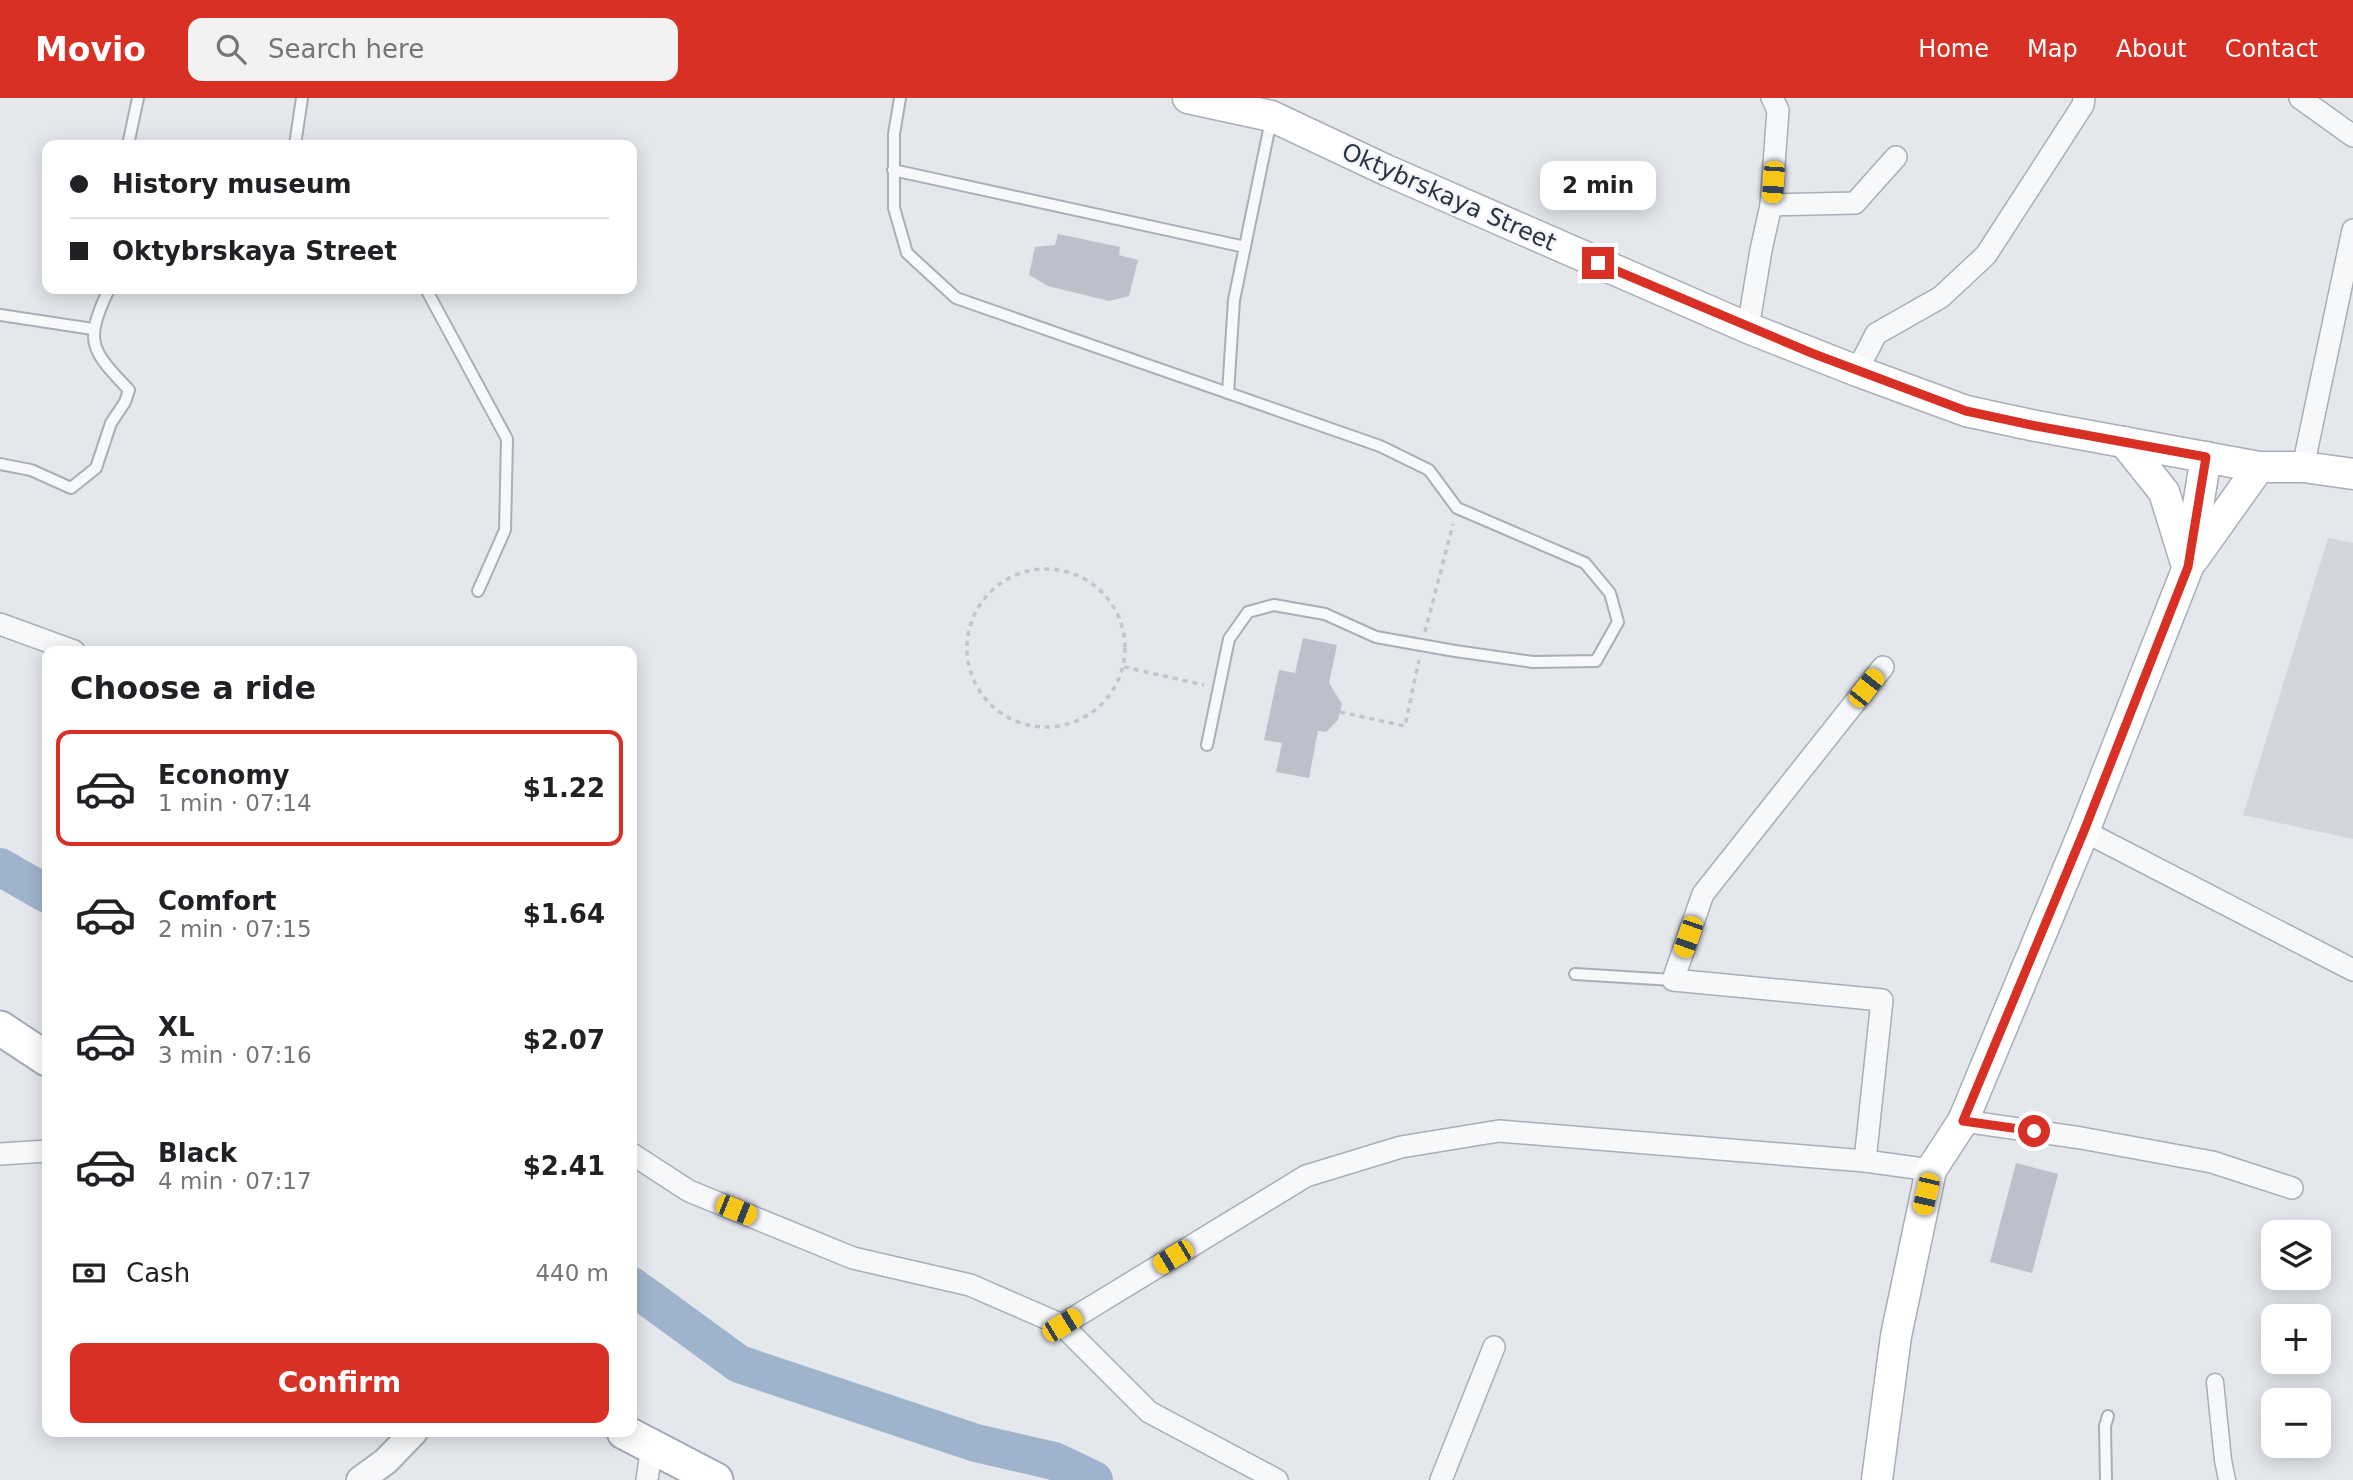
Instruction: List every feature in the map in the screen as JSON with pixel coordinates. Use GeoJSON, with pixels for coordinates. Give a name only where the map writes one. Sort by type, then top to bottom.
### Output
{"type":"FeatureCollection","features":[{"type":"Feature","properties":{"kind":"main road","name":"Oktybrskaya Street"},"geometry":{"type":"LineString","coordinates":[[1188,98],[1271,116],[1386,170],[1748,328],[1966,411],[2259,467],[2303,467],[2353,474]]}},
{"type":"Feature","properties":{"kind":"main road"},"geometry":{"type":"LineString","coordinates":[[2124,442],[2164,492],[2188,567]]}},
{"type":"Feature","properties":{"kind":"main road"},"geometry":{"type":"LineString","coordinates":[[1877,1480],[1896,1336],[1931,1170],[1963,1121],[2084,831],[2188,567],[2206,457]]}},
{"type":"Feature","properties":{"kind":"main road"},"geometry":{"type":"LineString","coordinates":[[2188,567],[2259,467]]}},
{"type":"Feature","properties":{"kind":"main road"},"geometry":{"type":"LineString","coordinates":[[0,1028],[42,1056]]}},
{"type":"Feature","properties":{"kind":"main road"},"geometry":{"type":"LineString","coordinates":[[638,1439],[716,1480]]}},
{"type":"Feature","properties":{"kind":"street"},"geometry":{"type":"LineString","coordinates":[[1748,328],[1771,205],[1778,110],[1772,98]]}},
{"type":"Feature","properties":{"kind":"street"},"geometry":{"type":"LineString","coordinates":[[1857,371],[1876,334],[1941,297],[1986,255],[2083,105],[2084,98]]}},
{"type":"Feature","properties":{"kind":"street"},"geometry":{"type":"LineString","coordinates":[[2300,98],[2353,136]]}},
{"type":"Feature","properties":{"kind":"street"},"geometry":{"type":"LineString","coordinates":[[1771,205],[1855,203],[1896,157]]}},
{"type":"Feature","properties":{"kind":"street"},"geometry":{"type":"LineString","coordinates":[[2303,467],[2353,230]]}},
{"type":"Feature","properties":{"kind":"street"},"geometry":{"type":"LineString","coordinates":[[0,624],[60,646]]}},
{"type":"Feature","properties":{"kind":"street"},"geometry":{"type":"LineString","coordinates":[[1866,1161],[1882,1000],[1673,980],[1703,894],[1883,667]]}},
{"type":"Feature","properties":{"kind":"street"},"geometry":{"type":"LineString","coordinates":[[2084,831],[2353,970]]}},
{"type":"Feature","properties":{"kind":"street"},"geometry":{"type":"LineString","coordinates":[[1963,1121],[2081,1138],[2211,1162],[2292,1188]]}},
{"type":"Feature","properties":{"kind":"street"},"geometry":{"type":"LineString","coordinates":[[1062,1325],[1306,1177],[1401,1147],[1500,1131],[1866,1161],[1931,1170]]}},
{"type":"Feature","properties":{"kind":"street"},"geometry":{"type":"LineString","coordinates":[[0,1153],[42,1151]]}},
{"type":"Feature","properties":{"kind":"street"},"geometry":{"type":"LineString","coordinates":[[637,1157],[689,1191],[853,1258],[970,1285],[1062,1325],[1149,1412],[1277,1480]]}},
{"type":"Feature","properties":{"kind":"street"},"geometry":{"type":"LineString","coordinates":[[1441,1480],[1494,1347]]}},
{"type":"Feature","properties":{"kind":"street"},"geometry":{"type":"LineString","coordinates":[[2215,1382],[2227,1480]]}},
{"type":"Feature","properties":{"kind":"street"},"geometry":{"type":"LineString","coordinates":[[360,1480],[386,1461],[409,1437]]}},
{"type":"Feature","properties":{"kind":"street"},"geometry":{"type":"LineString","coordinates":[[638,1439],[647,1480]]}},
{"type":"Feature","properties":{"kind":"lane"},"geometry":{"type":"LineString","coordinates":[[129,140],[138,98]]}},
{"type":"Feature","properties":{"kind":"lane"},"geometry":{"type":"LineString","coordinates":[[296,140],[302,98]]}},
{"type":"Feature","properties":{"kind":"lane"},"geometry":{"type":"LineString","coordinates":[[900,98],[894,134],[894,208],[907,253],[956,298],[1380,446],[1429,470],[1457,508],[1585,563],[1610,593],[1618,622],[1596,661],[1533,662],[1455,651],[1376,637],[1325,614],[1274,604],[1248,612],[1229,639],[1207,745]]}},
{"type":"Feature","properties":{"kind":"lane"},"geometry":{"type":"LineString","coordinates":[[1228,393],[1234,300],[1271,116]]}},
{"type":"Feature","properties":{"kind":"lane"},"geometry":{"type":"LineString","coordinates":[[893,170],[1245,247]]}},
{"type":"Feature","properties":{"kind":"lane"},"geometry":{"type":"LineString","coordinates":[[0,464],[31,470],[71,488],[96,468],[111,423],[125,402],[129,390],[99,356],[93,329],[107,294]]}},
{"type":"Feature","properties":{"kind":"lane"},"geometry":{"type":"LineString","coordinates":[[429,294],[507,439],[505,530],[478,591]]}},
{"type":"Feature","properties":{"kind":"lane"},"geometry":{"type":"LineString","coordinates":[[0,315],[93,329]]}},
{"type":"Feature","properties":{"kind":"lane"},"geometry":{"type":"LineString","coordinates":[[1574,974],[1673,980]]}},
{"type":"Feature","properties":{"kind":"lane"},"geometry":{"type":"LineString","coordinates":[[2106,1480],[2105,1426],[2108,1416]]}},
{"type":"Feature","properties":{"kind":"path"},"geometry":{"type":"LineString","coordinates":[[1340,712],[1405,726],[1422,644],[1457,508]]}},
{"type":"Feature","properties":{"kind":"path"},"geometry":{"type":"LineString","coordinates":[[1033,569],[1065,570],[1093,583],[1114,606],[1125,635],[1124,667],[1111,695],[1088,717],[1059,728],[1028,727],[999,714],[978,691],[967,662],[968,630],[981,601],[1004,580],[1033,569]]}},
{"type":"Feature","properties":{"kind":"path"},"geometry":{"type":"LineString","coordinates":[[1124,667],[1219,688]]}},
{"type":"Feature","properties":{"kind":"shaded area"},"geometry":{"type":"Polygon","coordinates":[[[2328,538],[2353,543],[2353,839],[2243,815],[2328,538]]]}},
{"type":"Feature","properties":{"kind":"building"},"geometry":{"type":"Polygon","coordinates":[[[1058,234],[1120,247],[1119,255],[1138,260],[1129,296],[1109,301],[1048,286],[1029,275],[1035,247],[1055,245],[1058,234]]]}},
{"type":"Feature","properties":{"kind":"building"},"geometry":{"type":"Polygon","coordinates":[[[1303,638],[1337,645],[1329,683],[1342,704],[1338,720],[1326,732],[1318,731],[1309,778],[1276,772],[1282,743],[1264,740],[1279,670],[1295,673],[1303,638]]]}},
{"type":"Feature","properties":{"kind":"building"},"geometry":{"type":"Polygon","coordinates":[[[2016,1163],[2058,1174],[2032,1273],[1990,1262],[2016,1163]]]}},
{"type":"Feature","properties":{"kind":"waterway"},"geometry":{"type":"LineString","coordinates":[[0,867],[42,891]]}},
{"type":"Feature","properties":{"kind":"waterway"},"geometry":{"type":"LineString","coordinates":[[637,1290],[739,1364],[976,1443],[1054,1461],[1094,1480]]}},
{"type":"Feature","properties":{"kind":"route"},"geometry":{"type":"LineString","coordinates":[[1598,263],[1748,328],[1966,411],[2206,457],[2188,567],[2084,831],[1963,1121],[2034,1131]]}}]}
